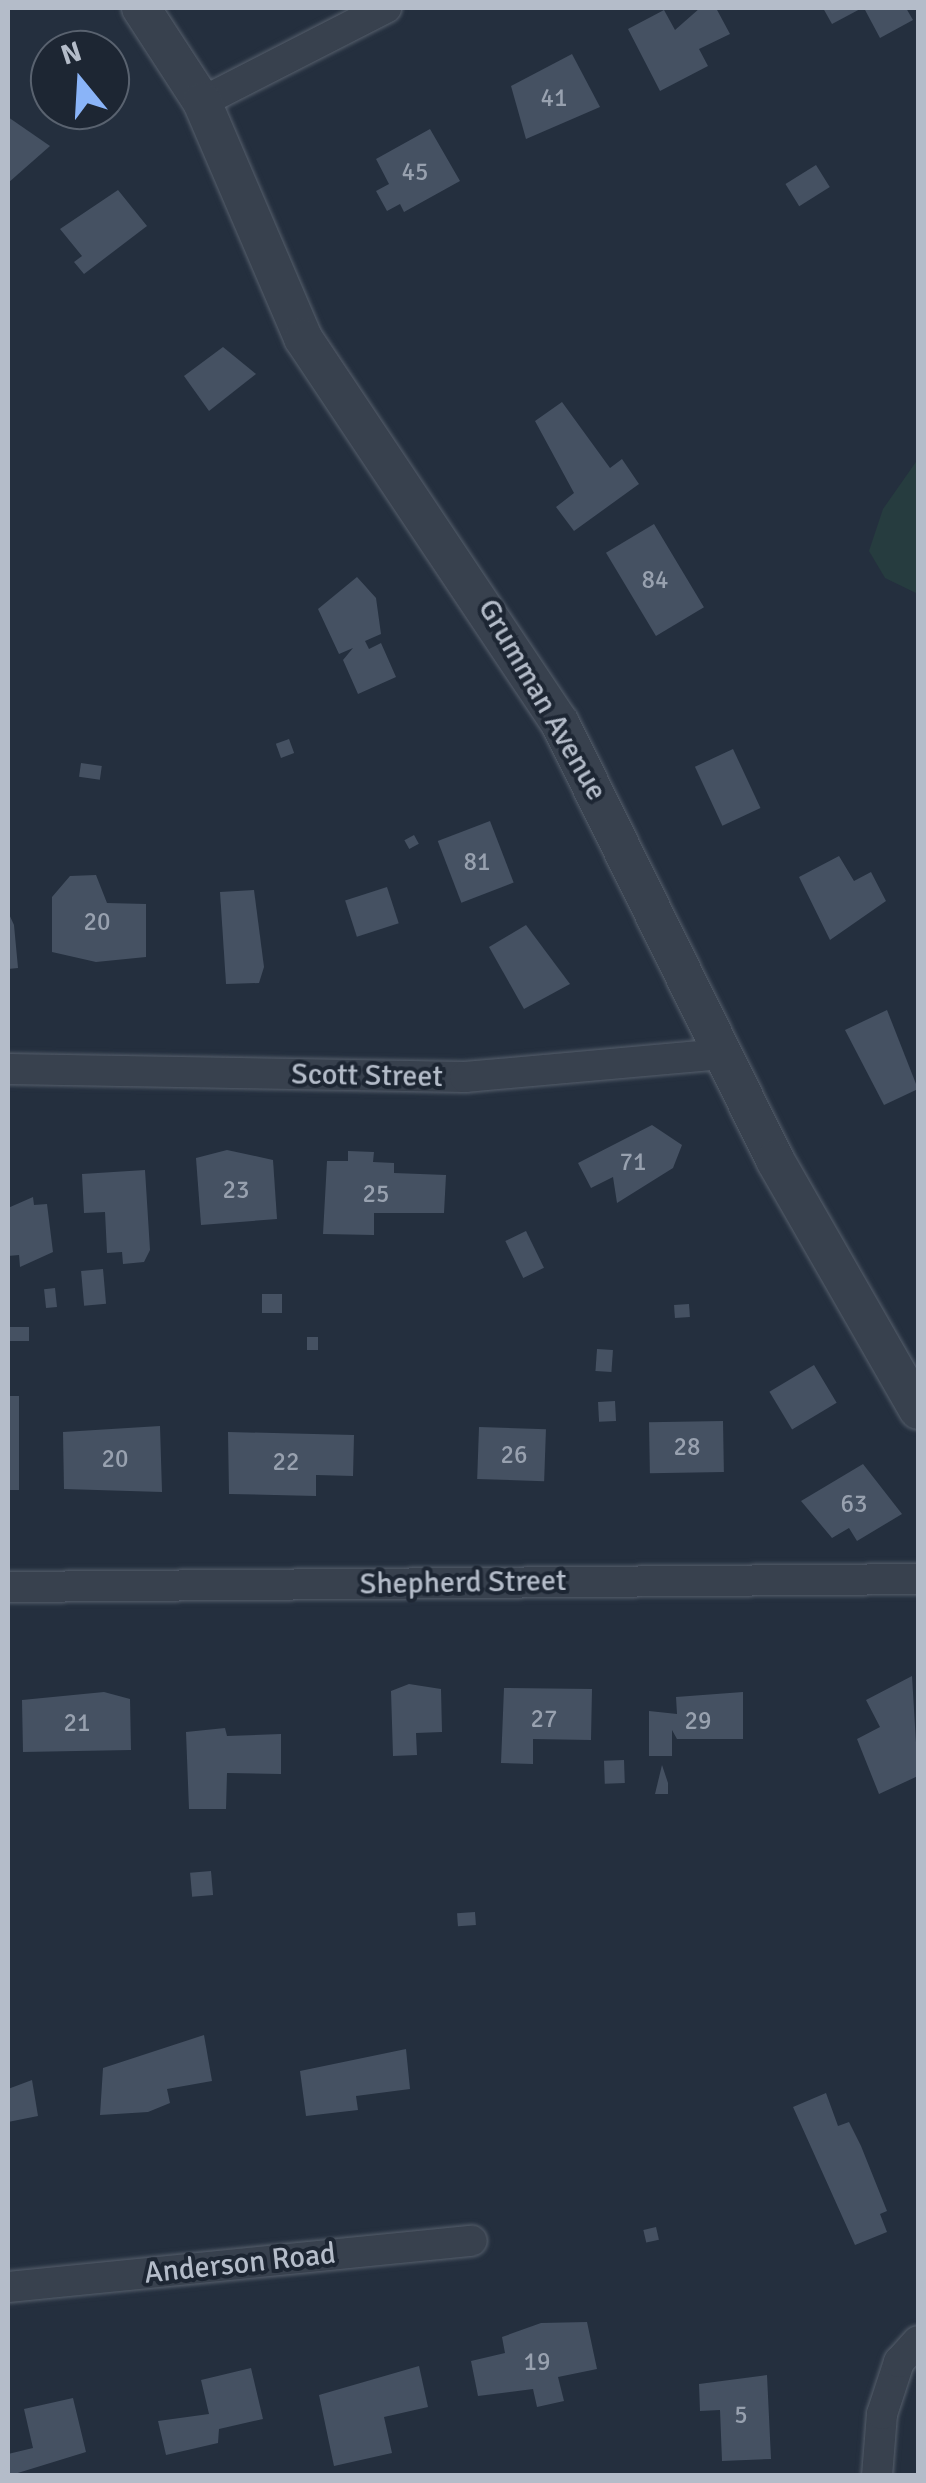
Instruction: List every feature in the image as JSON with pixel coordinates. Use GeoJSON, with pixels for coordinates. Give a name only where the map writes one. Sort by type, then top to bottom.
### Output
{"type":"FeatureCollection","features":[{"type":"Feature","properties":{"kind":"street","name":"Grumman Avenue"},"geometry":{"type":"LineString","coordinates":[[141,8],[202,102],[304,338],[520,654],[824,1252],[918,1410]]}},
{"type":"Feature","properties":{"kind":"street"},"geometry":{"type":"LineString","coordinates":[[202,102],[386,8]]}},
{"type":"Feature","properties":{"kind":"street","name":"Scott Street"},"geometry":{"type":"LineString","coordinates":[[8,1069],[465,1077],[725,1054]]}},
{"type":"Feature","properties":{"kind":"street","name":"Shepherd Street"},"geometry":{"type":"LineString","coordinates":[[8,1588],[918,1578]]}},
{"type":"Feature","properties":{"kind":"street","name":"Anderson Road"},"geometry":{"type":"LineString","coordinates":[[8,2287],[472,2241]]}},
{"type":"Feature","properties":{"kind":"street"},"geometry":{"type":"LineString","coordinates":[[877,2476],[882,2414],[898,2362],[918,2342]]}},
{"type":"Feature","properties":{"kind":"green space"},"geometry":{"type":"Polygon","coordinates":[[[918,459],[918,594],[885,578],[869,551],[883,509],[918,459]]]}},
{"type":"Feature","properties":{"kind":"building"},"geometry":{"type":"Polygon","coordinates":[[[700,8],[716,8],[730,34],[699,49],[708,66],[660,91],[628,29],[664,10],[675,30],[700,8]]]}},
{"type":"Feature","properties":{"kind":"building"},"geometry":{"type":"Polygon","coordinates":[[[823,8],[862,8],[832,24],[823,8]]]}},
{"type":"Feature","properties":{"kind":"building"},"geometry":{"type":"Polygon","coordinates":[[[864,8],[906,8],[913,20],[880,38],[864,8]]]}},
{"type":"Feature","properties":{"kind":"building"},"geometry":{"type":"Polygon","coordinates":[[[572,54],[600,107],[526,139],[511,86],[572,54]]]}},
{"type":"Feature","properties":{"kind":"building"},"geometry":{"type":"Polygon","coordinates":[[[8,117],[50,146],[8,183],[8,117]]]}},
{"type":"Feature","properties":{"kind":"building"},"geometry":{"type":"Polygon","coordinates":[[[430,129],[460,181],[404,212],[400,204],[387,211],[376,191],[389,184],[376,159],[430,129]]]}},
{"type":"Feature","properties":{"kind":"building"},"geometry":{"type":"Polygon","coordinates":[[[816,165],[830,187],[799,206],[785,184],[816,165]]]}},
{"type":"Feature","properties":{"kind":"building"},"geometry":{"type":"Polygon","coordinates":[[[118,190],[147,226],[84,274],[74,262],[82,256],[60,229],[118,190]]]}},
{"type":"Feature","properties":{"kind":"building"},"geometry":{"type":"Polygon","coordinates":[[[223,347],[256,374],[209,411],[184,376],[223,347]]]}},
{"type":"Feature","properties":{"kind":"building"},"geometry":{"type":"Polygon","coordinates":[[[562,402],[610,468],[622,459],[639,484],[574,531],[556,507],[574,493],[535,421],[562,402]]]}},
{"type":"Feature","properties":{"kind":"building"},"geometry":{"type":"Polygon","coordinates":[[[654,524],[704,607],[656,636],[606,553],[654,524]]]}},
{"type":"Feature","properties":{"kind":"building"},"geometry":{"type":"Polygon","coordinates":[[[357,577],[376,598],[381,634],[365,641],[369,649],[381,643],[396,677],[358,694],[343,660],[353,648],[339,654],[318,609],[357,577]]]}},
{"type":"Feature","properties":{"kind":"building"},"geometry":{"type":"Polygon","coordinates":[[[289,739],[294,753],[281,758],[276,744],[289,739]]]}},
{"type":"Feature","properties":{"kind":"building"},"geometry":{"type":"Polygon","coordinates":[[[733,749],[760,808],[722,826],[695,767],[733,749]]]}},
{"type":"Feature","properties":{"kind":"building"},"geometry":{"type":"Polygon","coordinates":[[[81,763],[102,766],[100,780],[79,777],[81,763]]]}},
{"type":"Feature","properties":{"kind":"building"},"geometry":{"type":"Polygon","coordinates":[[[490,821],[514,883],[461,903],[438,841],[490,821]]]}},
{"type":"Feature","properties":{"kind":"building"},"geometry":{"type":"Polygon","coordinates":[[[414,835],[419,844],[409,849],[404,840],[414,835]]]}},
{"type":"Feature","properties":{"kind":"building"},"geometry":{"type":"Polygon","coordinates":[[[839,856],[854,881],[871,872],[886,901],[830,940],[799,877],[839,856]]]}},
{"type":"Feature","properties":{"kind":"building"},"geometry":{"type":"Polygon","coordinates":[[[96,875],[107,903],[146,904],[146,957],[96,962],[52,952],[52,897],[70,876],[96,875]]]}},
{"type":"Feature","properties":{"kind":"building"},"geometry":{"type":"Polygon","coordinates":[[[387,887],[399,923],[357,937],[345,901],[387,887]]]}},
{"type":"Feature","properties":{"kind":"building"},"geometry":{"type":"Polygon","coordinates":[[[254,890],[264,967],[259,983],[226,984],[220,892],[254,890]]]}},
{"type":"Feature","properties":{"kind":"building"},"geometry":{"type":"Polygon","coordinates":[[[8,912],[14,925],[18,968],[8,969],[8,912]]]}},
{"type":"Feature","properties":{"kind":"building"},"geometry":{"type":"Polygon","coordinates":[[[526,925],[570,984],[524,1009],[489,947],[526,925]]]}},
{"type":"Feature","properties":{"kind":"building"},"geometry":{"type":"Polygon","coordinates":[[[887,1010],[918,1089],[884,1105],[845,1030],[887,1010]]]}},
{"type":"Feature","properties":{"kind":"building"},"geometry":{"type":"Polygon","coordinates":[[[652,1125],[682,1145],[673,1168],[617,1203],[613,1177],[591,1188],[578,1163],[652,1125]]]}},
{"type":"Feature","properties":{"kind":"building"},"geometry":{"type":"Polygon","coordinates":[[[227,1150],[273,1160],[277,1219],[201,1225],[196,1158],[227,1150]]]}},
{"type":"Feature","properties":{"kind":"building"},"geometry":{"type":"Polygon","coordinates":[[[348,1151],[374,1152],[373,1162],[394,1163],[394,1173],[446,1175],[444,1213],[374,1213],[374,1235],[323,1234],[327,1161],[348,1161],[348,1151]]]}},
{"type":"Feature","properties":{"kind":"building"},"geometry":{"type":"Polygon","coordinates":[[[145,1170],[150,1250],[144,1262],[123,1264],[122,1252],[107,1253],[105,1212],[84,1213],[82,1174],[145,1170]]]}},
{"type":"Feature","properties":{"kind":"building"},"geometry":{"type":"Polygon","coordinates":[[[33,1197],[34,1205],[47,1204],[53,1252],[20,1267],[19,1255],[8,1256],[8,1208],[33,1197]]]}},
{"type":"Feature","properties":{"kind":"building"},"geometry":{"type":"Polygon","coordinates":[[[526,1231],[544,1268],[523,1278],[505,1241],[526,1231]]]}},
{"type":"Feature","properties":{"kind":"building"},"geometry":{"type":"Polygon","coordinates":[[[103,1269],[106,1304],[84,1306],[81,1271],[103,1269]]]}},
{"type":"Feature","properties":{"kind":"building"},"geometry":{"type":"Polygon","coordinates":[[[55,1288],[57,1307],[46,1308],[44,1289],[55,1288]]]}},
{"type":"Feature","properties":{"kind":"building"},"geometry":{"type":"Polygon","coordinates":[[[262,1294],[282,1294],[282,1313],[262,1313],[262,1294]]]}},
{"type":"Feature","properties":{"kind":"building"},"geometry":{"type":"Polygon","coordinates":[[[689,1304],[690,1317],[675,1318],[674,1305],[689,1304]]]}},
{"type":"Feature","properties":{"kind":"building"},"geometry":{"type":"Polygon","coordinates":[[[10,1327],[29,1327],[29,1341],[10,1341],[10,1327]]]}},
{"type":"Feature","properties":{"kind":"building"},"geometry":{"type":"Polygon","coordinates":[[[307,1337],[318,1337],[318,1350],[307,1350],[307,1337]]]}},
{"type":"Feature","properties":{"kind":"building"},"geometry":{"type":"Polygon","coordinates":[[[597,1349],[613,1350],[611,1372],[595,1371],[597,1349]]]}},
{"type":"Feature","properties":{"kind":"building"},"geometry":{"type":"Polygon","coordinates":[[[814,1365],[837,1403],[792,1429],[769,1392],[814,1365]]]}},
{"type":"Feature","properties":{"kind":"building"},"geometry":{"type":"Polygon","coordinates":[[[8,1396],[19,1396],[19,1490],[8,1490],[8,1396]]]}},
{"type":"Feature","properties":{"kind":"building"},"geometry":{"type":"Polygon","coordinates":[[[615,1401],[616,1421],[599,1422],[598,1402],[615,1401]]]}},
{"type":"Feature","properties":{"kind":"building"},"geometry":{"type":"Polygon","coordinates":[[[723,1421],[724,1472],[650,1473],[649,1422],[723,1421]]]}},
{"type":"Feature","properties":{"kind":"building"},"geometry":{"type":"Polygon","coordinates":[[[160,1426],[162,1492],[64,1489],[63,1432],[160,1426]]]}},
{"type":"Feature","properties":{"kind":"building"},"geometry":{"type":"Polygon","coordinates":[[[479,1427],[546,1429],[544,1481],[477,1479],[479,1427]]]}},
{"type":"Feature","properties":{"kind":"building"},"geometry":{"type":"Polygon","coordinates":[[[228,1432],[354,1435],[353,1476],[316,1475],[316,1496],[229,1494],[228,1432]]]}},
{"type":"Feature","properties":{"kind":"building"},"geometry":{"type":"Polygon","coordinates":[[[863,1464],[902,1514],[857,1541],[849,1528],[832,1538],[801,1501],[863,1464]]]}},
{"type":"Feature","properties":{"kind":"building"},"geometry":{"type":"Polygon","coordinates":[[[912,1676],[918,1776],[879,1794],[857,1739],[880,1727],[866,1700],[912,1676]]]}},
{"type":"Feature","properties":{"kind":"building"},"geometry":{"type":"Polygon","coordinates":[[[409,1684],[441,1689],[442,1732],[416,1733],[417,1755],[393,1756],[391,1691],[409,1684]]]}},
{"type":"Feature","properties":{"kind":"building"},"geometry":{"type":"Polygon","coordinates":[[[504,1688],[592,1689],[591,1740],[533,1739],[533,1764],[501,1763],[504,1688]]]}},
{"type":"Feature","properties":{"kind":"building"},"geometry":{"type":"Polygon","coordinates":[[[104,1692],[130,1699],[131,1750],[23,1752],[22,1700],[104,1692]]]}},
{"type":"Feature","properties":{"kind":"building"},"geometry":{"type":"Polygon","coordinates":[[[743,1692],[743,1739],[677,1739],[672,1730],[672,1756],[649,1756],[649,1711],[677,1714],[676,1697],[743,1692]]]}},
{"type":"Feature","properties":{"kind":"building"},"geometry":{"type":"Polygon","coordinates":[[[225,1728],[227,1736],[281,1734],[281,1774],[227,1773],[226,1809],[189,1809],[186,1732],[225,1728]]]}},
{"type":"Feature","properties":{"kind":"building"},"geometry":{"type":"Polygon","coordinates":[[[624,1760],[625,1783],[605,1784],[604,1761],[624,1760]]]}},
{"type":"Feature","properties":{"kind":"building"},"geometry":{"type":"Polygon","coordinates":[[[662,1765],[668,1794],[655,1794],[662,1765]]]}},
{"type":"Feature","properties":{"kind":"building"},"geometry":{"type":"Polygon","coordinates":[[[211,1871],[213,1895],[192,1897],[190,1873],[211,1871]]]}},
{"type":"Feature","properties":{"kind":"building"},"geometry":{"type":"Polygon","coordinates":[[[475,1912],[476,1925],[458,1926],[457,1913],[475,1912]]]}},
{"type":"Feature","properties":{"kind":"building"},"geometry":{"type":"Polygon","coordinates":[[[204,2035],[212,2081],[167,2089],[170,2103],[148,2112],[100,2115],[103,2068],[204,2035]]]}},
{"type":"Feature","properties":{"kind":"building"},"geometry":{"type":"Polygon","coordinates":[[[406,2049],[410,2089],[356,2096],[358,2110],[306,2116],[300,2071],[406,2049]]]}},
{"type":"Feature","properties":{"kind":"building"},"geometry":{"type":"Polygon","coordinates":[[[32,2080],[38,2116],[8,2122],[8,2089],[32,2080]]]}},
{"type":"Feature","properties":{"kind":"building"},"geometry":{"type":"Polygon","coordinates":[[[826,2093],[838,2126],[849,2122],[887,2211],[880,2214],[887,2232],[855,2245],[793,2107],[826,2093]]]}},
{"type":"Feature","properties":{"kind":"building"},"geometry":{"type":"Polygon","coordinates":[[[656,2227],[659,2240],[646,2243],[643,2230],[656,2227]]]}},
{"type":"Feature","properties":{"kind":"building"},"geometry":{"type":"Polygon","coordinates":[[[587,2322],[597,2369],[558,2377],[564,2401],[537,2407],[533,2389],[478,2396],[471,2361],[505,2353],[502,2337],[541,2323],[587,2322]]]}},
{"type":"Feature","properties":{"kind":"building"},"geometry":{"type":"Polygon","coordinates":[[[419,2366],[428,2407],[384,2417],[392,2453],[334,2466],[319,2395],[419,2366]]]}},
{"type":"Feature","properties":{"kind":"building"},"geometry":{"type":"Polygon","coordinates":[[[251,2368],[263,2419],[219,2429],[218,2443],[166,2455],[158,2421],[209,2414],[201,2380],[251,2368]]]}},
{"type":"Feature","properties":{"kind":"building"},"geometry":{"type":"Polygon","coordinates":[[[767,2375],[771,2459],[722,2461],[720,2410],[700,2411],[699,2384],[767,2375]]]}},
{"type":"Feature","properties":{"kind":"building"},"geometry":{"type":"Polygon","coordinates":[[[73,2398],[86,2452],[8,2476],[8,2454],[33,2448],[24,2409],[73,2398]]]}}]}
